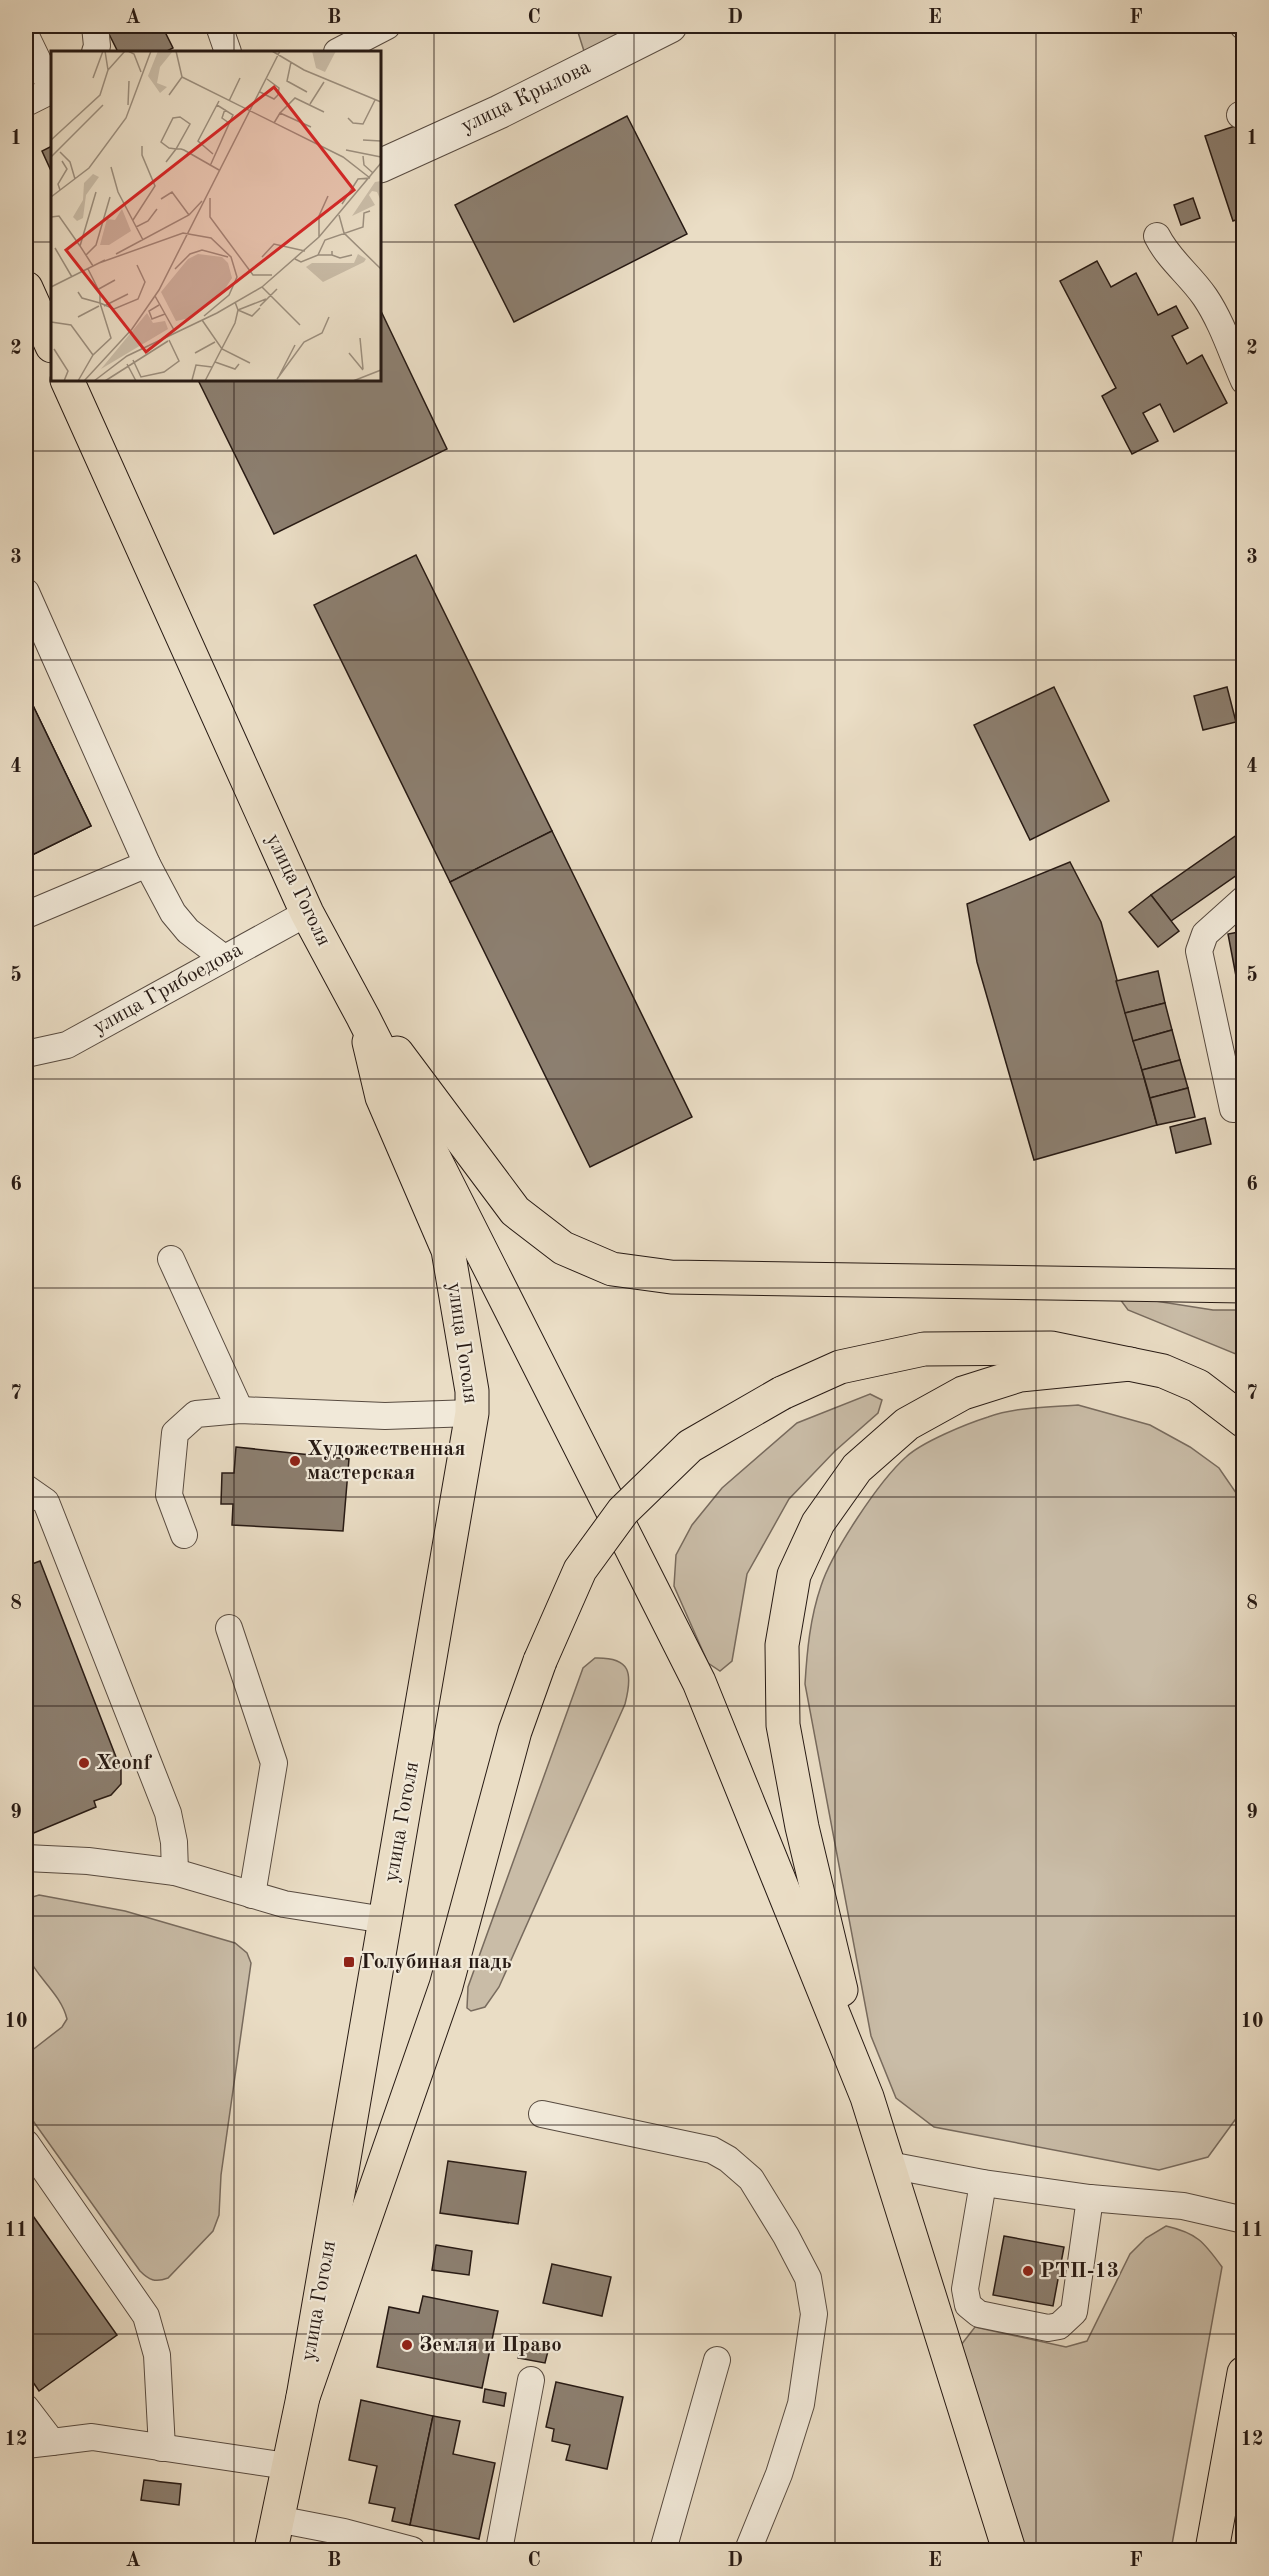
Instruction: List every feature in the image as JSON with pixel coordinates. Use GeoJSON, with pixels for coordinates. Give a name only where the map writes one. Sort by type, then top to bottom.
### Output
{"type":"FeatureCollection","features":[{"type":"Feature","properties":{"kind":"main road"},"geometry":{"type":"LineString","coordinates":[[26,288],[43,329]]}},
{"type":"Feature","properties":{"kind":"main road","name":"улица Гоголя"},"geometry":{"type":"LineString","coordinates":[[67,381],[307,913],[363,1017],[382,1097],[448,1250],[472,1391],[472,1413],[386,1920],[303,2397],[274,2535]]}},
{"type":"Feature","properties":{"kind":"main road"},"geometry":{"type":"LineString","coordinates":[[363,1017],[406,1063],[514,1211],[563,1248],[612,1269],[671,1277],[1244,1286]]}},
{"type":"Feature","properties":{"kind":"main road"},"geometry":{"type":"LineString","coordinates":[[363,1017],[699,1682],[867,2097],[1009,2550]]}},
{"type":"Feature","properties":{"kind":"main road"},"geometry":{"type":"LineString","coordinates":[[303,2397],[446,1986],[515,1731],[540,1660],[580,1570],[623,1511],[690,1446],[782,1393],[840,1367],[924,1349],[1052,1348],[1163,1371],[1198,1386],[1244,1421]]}},
{"type":"Feature","properties":{"kind":"main road"},"geometry":{"type":"LineString","coordinates":[[867,2097],[802,1827],[783,1725],[782,1645],[794,1575],[818,1522],[857,1468],[907,1424],[963,1393],[1020,1374],[1130,1364]]}},
{"type":"Feature","properties":{"kind":"main road"},"geometry":{"type":"LineString","coordinates":[[1212,2550],[1244,2373]]}},
{"type":"Feature","properties":{"kind":"street","name":"улица Крылова"},"geometry":{"type":"LineString","coordinates":[[381,166],[499,112],[670,26]]}},
{"type":"Feature","properties":{"kind":"lane"},"geometry":{"type":"LineString","coordinates":[[94,26],[97,40],[95,51]]}},
{"type":"Feature","properties":{"kind":"lane"},"geometry":{"type":"LineString","coordinates":[[219,26],[228,51]]}},
{"type":"Feature","properties":{"kind":"lane"},"geometry":{"type":"LineString","coordinates":[[338,51],[387,26]]}},
{"type":"Feature","properties":{"kind":"lane"},"geometry":{"type":"LineString","coordinates":[[26,36],[51,88]]}},
{"type":"Feature","properties":{"kind":"lane"},"geometry":{"type":"LineString","coordinates":[[26,103],[51,90]]}},
{"type":"Feature","properties":{"kind":"lane"},"geometry":{"type":"LineString","coordinates":[[1157,236],[1168,256],[1194,281],[1213,309],[1244,381]]}},
{"type":"Feature","properties":{"kind":"lane"},"geometry":{"type":"LineString","coordinates":[[26,592],[147,864],[173,913],[188,931],[224,958]]}},
{"type":"Feature","properties":{"kind":"lane"},"geometry":{"type":"LineString","coordinates":[[26,915],[147,864]]}},
{"type":"Feature","properties":{"kind":"lane"},"geometry":{"type":"LineString","coordinates":[[1233,1109],[1200,951],[1205,934],[1244,899]]}},
{"type":"Feature","properties":{"kind":"lane","name":"улица Грибоедова"},"geometry":{"type":"LineString","coordinates":[[26,1054],[67,1045],[307,913]]}},
{"type":"Feature","properties":{"kind":"lane"},"geometry":{"type":"LineString","coordinates":[[171,1259],[240,1410]]}},
{"type":"Feature","properties":{"kind":"lane"},"geometry":{"type":"LineString","coordinates":[[184,1535],[169,1495],[175,1433],[196,1414],[240,1410],[385,1416],[472,1413]]}},
{"type":"Feature","properties":{"kind":"lane"},"geometry":{"type":"LineString","coordinates":[[26,1488],[46,1502],[168,1813],[174,1842],[175,1872]]}},
{"type":"Feature","properties":{"kind":"lane"},"geometry":{"type":"LineString","coordinates":[[229,1628],[274,1763],[252,1895]]}},
{"type":"Feature","properties":{"kind":"lane"},"geometry":{"type":"LineString","coordinates":[[26,1858],[88,1861],[175,1872],[316,1911],[386,1920]]}},
{"type":"Feature","properties":{"kind":"lane"},"geometry":{"type":"LineString","coordinates":[[542,2114],[712,2150],[728,2159],[751,2179],[786,2236],[808,2278],[814,2314],[801,2404],[779,2474],[748,2550]]}},
{"type":"Feature","properties":{"kind":"lane"},"geometry":{"type":"LineString","coordinates":[[26,2143],[146,2316],[157,2355],[162,2448]]}},
{"type":"Feature","properties":{"kind":"lane"},"geometry":{"type":"LineString","coordinates":[[889,2164],[983,2183],[1090,2198],[1183,2206],[1244,2220]]}},
{"type":"Feature","properties":{"kind":"lane"},"geometry":{"type":"LineString","coordinates":[[983,2183],[965,2289],[968,2305],[979,2314],[1048,2328],[1059,2326],[1074,2312],[1090,2198]]}},
{"type":"Feature","properties":{"kind":"lane"},"geometry":{"type":"LineString","coordinates":[[663,2550],[717,2360]]}},
{"type":"Feature","properties":{"kind":"lane"},"geometry":{"type":"LineString","coordinates":[[499,2550],[531,2379]]}},
{"type":"Feature","properties":{"kind":"lane"},"geometry":{"type":"LineString","coordinates":[[26,2408],[52,2442]]}},
{"type":"Feature","properties":{"kind":"lane"},"geometry":{"type":"LineString","coordinates":[[26,2445],[92,2437],[287,2466]]}},
{"type":"Feature","properties":{"kind":"lane"},"geometry":{"type":"LineString","coordinates":[[274,2535],[344,2532],[412,2550]]}},
{"type":"Feature","properties":{"kind":"shaded area"},"geometry":{"type":"Polygon","coordinates":[[[576,26],[636,26],[589,52],[584,51],[576,26]]]}},
{"type":"Feature","properties":{"kind":"shaded area"},"geometry":{"type":"Polygon","coordinates":[[[1117,1295],[1213,1310],[1243,1310],[1243,1357],[1128,1310],[1117,1295]]]}},
{"type":"Feature","properties":{"kind":"shaded area"},"geometry":{"type":"Polygon","coordinates":[[[870,1394],[882,1400],[878,1413],[835,1451],[789,1499],[747,1574],[732,1661],[720,1671],[708,1663],[674,1586],[676,1555],[692,1525],[722,1488],[797,1423],[870,1394]]]}},
{"type":"Feature","properties":{"kind":"shaded area"},"geometry":{"type":"Polygon","coordinates":[[[1078,1405],[1150,1425],[1190,1447],[1219,1468],[1243,1503],[1243,2109],[1208,2157],[1159,2170],[934,2127],[896,2098],[871,2036],[805,1684],[812,1622],[821,1586],[846,1537],[870,1499],[895,1468],[922,1445],[979,1420],[1021,1409],[1078,1405]]]}},
{"type":"Feature","properties":{"kind":"shaded area"},"geometry":{"type":"Polygon","coordinates":[[[595,1658],[616,1660],[626,1669],[629,1684],[625,1704],[499,1987],[485,2007],[471,2011],[467,2008],[468,1987],[583,1668],[595,1658]]]}},
{"type":"Feature","properties":{"kind":"shaded area"},"geometry":{"type":"Polygon","coordinates":[[[39,1895],[125,1911],[235,1943],[247,1953],[251,1963],[221,2175],[219,2215],[213,2231],[168,2278],[152,2280],[140,2271],[26,2111],[26,2055],[62,2027],[67,2019],[60,2002],[31,1963],[25,1950],[26,1899],[39,1895]]]}},
{"type":"Feature","properties":{"kind":"shaded area"},"geometry":{"type":"Polygon","coordinates":[[[1166,2226],[1193,2235],[1210,2251],[1222,2267],[1171,2550],[1013,2550],[961,2345],[975,2327],[1066,2347],[1087,2341],[1130,2254],[1146,2238],[1166,2226]]]}},
{"type":"Feature","properties":{"kind":"building"},"geometry":{"type":"Polygon","coordinates":[[[105,26],[162,26],[173,48],[167,51],[118,51],[105,26]]]}},
{"type":"Feature","properties":{"kind":"building"},"geometry":{"type":"Polygon","coordinates":[[[627,116],[687,234],[514,322],[455,205],[627,116]]]}},
{"type":"Feature","properties":{"kind":"building"},"geometry":{"type":"Polygon","coordinates":[[[1244,123],[1244,217],[1233,221],[1205,136],[1244,123]]]}},
{"type":"Feature","properties":{"kind":"building"},"geometry":{"type":"Polygon","coordinates":[[[51,146],[51,171],[42,151],[51,146]]]}},
{"type":"Feature","properties":{"kind":"building"},"geometry":{"type":"Polygon","coordinates":[[[1193,198],[1200,218],[1181,225],[1174,205],[1193,198]]]}},
{"type":"Feature","properties":{"kind":"building"},"geometry":{"type":"Polygon","coordinates":[[[1097,261],[1111,287],[1136,273],[1158,315],[1176,306],[1188,328],[1172,336],[1187,364],[1202,355],[1227,403],[1174,432],[1160,404],[1143,413],[1158,441],[1132,454],[1102,396],[1116,388],[1060,281],[1097,261]]]}},
{"type":"Feature","properties":{"kind":"building"},"geometry":{"type":"Polygon","coordinates":[[[381,311],[447,449],[274,534],[198,381],[381,381],[381,311]]]}},
{"type":"Feature","properties":{"kind":"building"},"geometry":{"type":"Polygon","coordinates":[[[416,555],[552,831],[450,882],[314,605],[416,555]]]}},
{"type":"Feature","properties":{"kind":"building"},"geometry":{"type":"Polygon","coordinates":[[[1054,687],[1109,801],[1030,840],[974,725],[1054,687]]]}},
{"type":"Feature","properties":{"kind":"building"},"geometry":{"type":"Polygon","coordinates":[[[1227,687],[1236,722],[1203,730],[1194,696],[1227,687]]]}},
{"type":"Feature","properties":{"kind":"building"},"geometry":{"type":"Polygon","coordinates":[[[26,691],[91,826],[26,858],[26,691]]]}},
{"type":"Feature","properties":{"kind":"building"},"geometry":{"type":"Polygon","coordinates":[[[26,691],[91,826],[26,858],[26,691]]]}},
{"type":"Feature","properties":{"kind":"building"},"geometry":{"type":"Polygon","coordinates":[[[1244,830],[1244,870],[1171,921],[1151,895],[1244,830]]]}},
{"type":"Feature","properties":{"kind":"building"},"geometry":{"type":"Polygon","coordinates":[[[552,831],[692,1117],[590,1167],[450,882],[552,831]]]}},
{"type":"Feature","properties":{"kind":"building"},"geometry":{"type":"Polygon","coordinates":[[[1070,862],[1101,922],[1157,1125],[1034,1160],[977,962],[967,904],[1070,862]]]}},
{"type":"Feature","properties":{"kind":"building"},"geometry":{"type":"Polygon","coordinates":[[[1151,895],[1179,931],[1158,947],[1129,912],[1151,895]]]}},
{"type":"Feature","properties":{"kind":"building"},"geometry":{"type":"Polygon","coordinates":[[[1244,931],[1244,1018],[1228,934],[1244,931]]]}},
{"type":"Feature","properties":{"kind":"building"},"geometry":{"type":"Polygon","coordinates":[[[1158,971],[1165,1003],[1125,1013],[1116,981],[1158,971]]]}},
{"type":"Feature","properties":{"kind":"building"},"geometry":{"type":"Polygon","coordinates":[[[1165,1003],[1172,1030],[1133,1041],[1125,1013],[1165,1003]]]}},
{"type":"Feature","properties":{"kind":"building"},"geometry":{"type":"Polygon","coordinates":[[[1172,1030],[1180,1060],[1142,1070],[1133,1041],[1172,1030]]]}},
{"type":"Feature","properties":{"kind":"building"},"geometry":{"type":"Polygon","coordinates":[[[1180,1060],[1188,1088],[1150,1098],[1142,1070],[1180,1060]]]}},
{"type":"Feature","properties":{"kind":"building"},"geometry":{"type":"Polygon","coordinates":[[[1188,1088],[1195,1117],[1157,1125],[1150,1098],[1188,1088]]]}},
{"type":"Feature","properties":{"kind":"building"},"geometry":{"type":"Polygon","coordinates":[[[1205,1118],[1211,1144],[1176,1153],[1170,1127],[1205,1118]]]}},
{"type":"Feature","properties":{"kind":"building"},"geometry":{"type":"Polygon","coordinates":[[[236,1447],[349,1459],[343,1531],[232,1525],[233,1504],[221,1504],[222,1473],[234,1473],[236,1447]]]}},
{"type":"Feature","properties":{"kind":"building"},"geometry":{"type":"Polygon","coordinates":[[[29,1558],[32,1564],[40,1561],[121,1770],[121,1784],[111,1795],[94,1801],[96,1807],[29,1835],[26,1827],[26,1560],[29,1558]]]}},
{"type":"Feature","properties":{"kind":"building"},"geometry":{"type":"Polygon","coordinates":[[[448,2161],[526,2172],[518,2224],[440,2213],[448,2161]]]}},
{"type":"Feature","properties":{"kind":"building"},"geometry":{"type":"Polygon","coordinates":[[[26,2206],[117,2335],[39,2391],[26,2372],[26,2206]]]}},
{"type":"Feature","properties":{"kind":"building","name":"РТП-13"},"geometry":{"type":"Polygon","coordinates":[[[1004,2236],[1064,2247],[1053,2306],[993,2295],[1004,2236]]]}},
{"type":"Feature","properties":{"kind":"building"},"geometry":{"type":"Polygon","coordinates":[[[436,2245],[472,2251],[469,2275],[432,2270],[436,2245]]]}},
{"type":"Feature","properties":{"kind":"building"},"geometry":{"type":"Polygon","coordinates":[[[552,2264],[611,2277],[602,2316],[543,2303],[552,2264]]]}},
{"type":"Feature","properties":{"kind":"building"},"geometry":{"type":"Polygon","coordinates":[[[423,2296],[498,2311],[482,2388],[377,2367],[389,2307],[419,2313],[423,2296]]]}},
{"type":"Feature","properties":{"kind":"building"},"geometry":{"type":"Polygon","coordinates":[[[521,2342],[549,2347],[545,2363],[518,2358],[521,2342]]]}},
{"type":"Feature","properties":{"kind":"building"},"geometry":{"type":"Polygon","coordinates":[[[556,2382],[623,2397],[607,2469],[566,2460],[570,2445],[552,2441],[554,2429],[546,2427],[556,2382]]]}},
{"type":"Feature","properties":{"kind":"building"},"geometry":{"type":"Polygon","coordinates":[[[485,2389],[506,2393],[504,2406],[483,2402],[485,2389]]]}},
{"type":"Feature","properties":{"kind":"building"},"geometry":{"type":"Polygon","coordinates":[[[361,2400],[433,2416],[410,2525],[392,2521],[395,2508],[369,2503],[377,2466],[349,2460],[361,2400]]]}},
{"type":"Feature","properties":{"kind":"building"},"geometry":{"type":"Polygon","coordinates":[[[433,2416],[460,2421],[453,2454],[495,2463],[479,2539],[410,2525],[433,2416]]]}},
{"type":"Feature","properties":{"kind":"building"},"geometry":{"type":"Polygon","coordinates":[[[144,2480],[181,2484],[179,2505],[141,2500],[144,2480]]]}},
{"type":"Feature","properties":{"kind":"building"},"geometry":{"type":"Polygon","coordinates":[[[552,2543],[591,2550],[550,2550],[552,2543]]]}},
{"type":"Feature","properties":{"kind":"place","name":"Художественная мастерская"},"geometry":{"type":"Point","coordinates":[295,1461]}},
{"type":"Feature","properties":{"kind":"place","name":"Xeonf"},"geometry":{"type":"Point","coordinates":[84,1763]}},
{"type":"Feature","properties":{"kind":"place","name":"Голубиная падь"},"geometry":{"type":"Point","coordinates":[349,1962]}},
{"type":"Feature","properties":{"kind":"place","name":"РТП-13"},"geometry":{"type":"Point","coordinates":[1028,2271]}},
{"type":"Feature","properties":{"kind":"place","name":"Земля и Право"},"geometry":{"type":"Point","coordinates":[407,2345]}}]}
